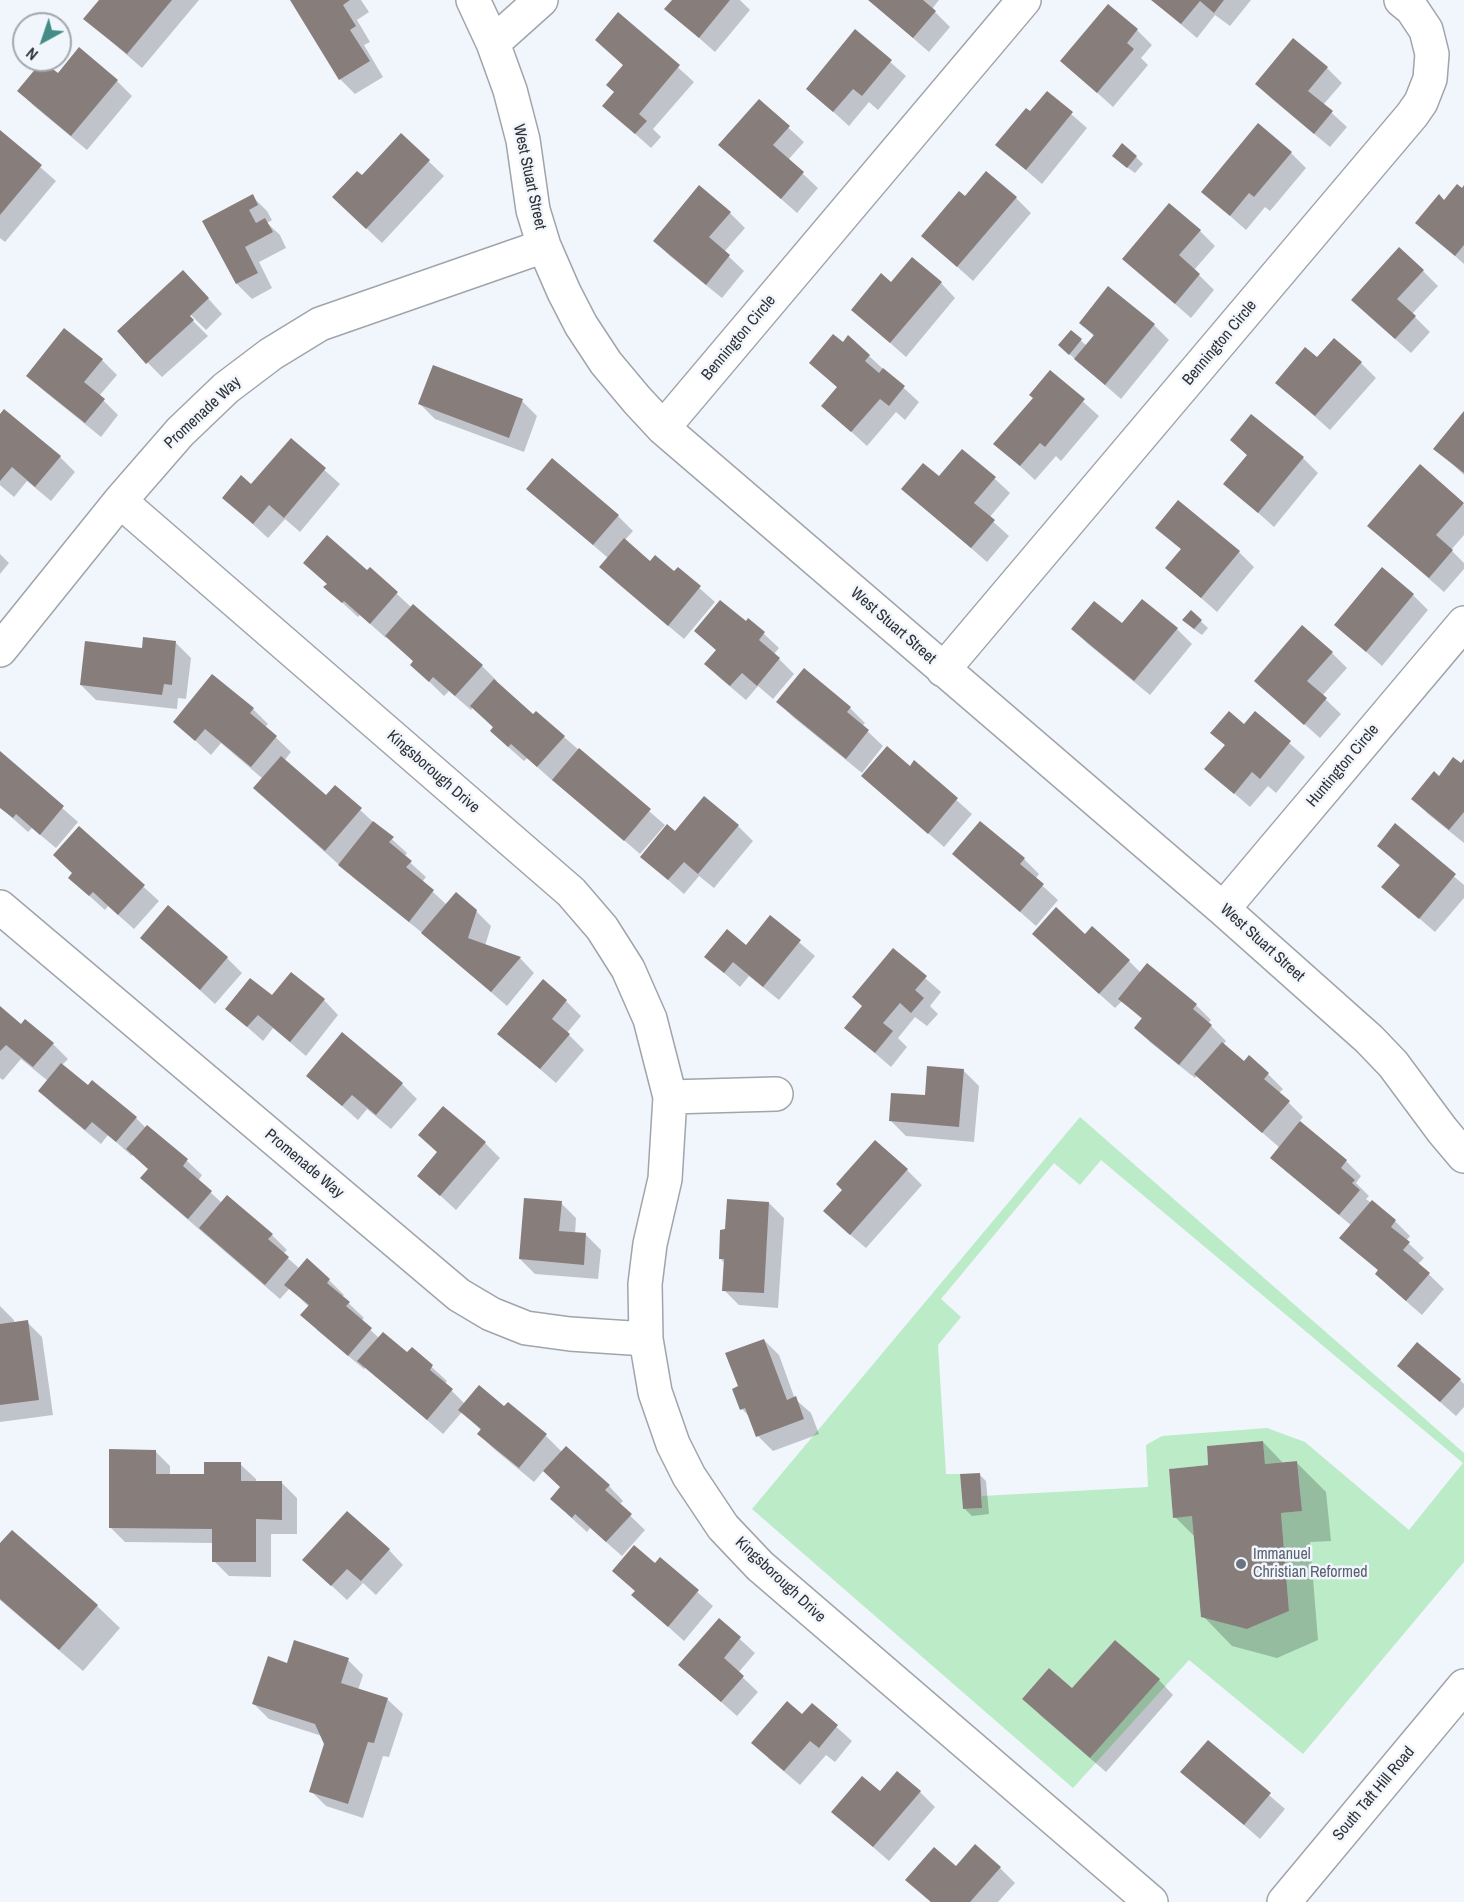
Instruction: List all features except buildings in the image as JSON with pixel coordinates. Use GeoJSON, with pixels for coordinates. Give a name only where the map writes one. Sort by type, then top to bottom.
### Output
{"type":"FeatureCollection","features":[{"type":"Feature","properties":{"kind":"street","name":"West Stuart Street"},"geometry":{"type":"LineString","coordinates":[[472,0],[493,43],[510,90],[523,140],[533,210],[544,246],[568,300],[606,363],[663,428],[1223,909],[1369,1039],[1393,1064],[1464,1156]]}},
{"type":"Feature","properties":{"kind":"street"},"geometry":{"type":"LineString","coordinates":[[493,43],[541,0]]}},
{"type":"Feature","properties":{"kind":"street","name":"Bennington Circle"},"geometry":{"type":"LineString","coordinates":[[663,428],[1024,0]]}},
{"type":"Feature","properties":{"kind":"street","name":"Bennington Circle"},"geometry":{"type":"LineString","coordinates":[[944,669],[1412,116],[1421,102],[1430,79],[1432,54],[1426,30],[1412,9],[1401,0]]}},
{"type":"Feature","properties":{"kind":"street","name":"Promenade Way"},"geometry":{"type":"LineString","coordinates":[[0,650],[120,501],[180,432],[226,388],[272,354],[320,324],[544,246]]}},
{"type":"Feature","properties":{"kind":"street","name":"Kingsborough Drive"},"geometry":{"type":"LineString","coordinates":[[120,501],[571,892],[602,928],[628,969],[650,1019],[670,1096],[665,1179],[650,1244],[645,1284],[646,1339],[655,1392],[673,1444],[689,1476],[723,1527],[760,1566],[1151,1902]]}},
{"type":"Feature","properties":{"kind":"street","name":"Huntington Circle"},"geometry":{"type":"LineString","coordinates":[[1223,909],[1464,623]]}},
{"type":"Feature","properties":{"kind":"street","name":"Promenade Way"},"geometry":{"type":"LineString","coordinates":[[0,907],[459,1295],[491,1314],[526,1328],[570,1334],[646,1339]]}},
{"type":"Feature","properties":{"kind":"street"},"geometry":{"type":"LineString","coordinates":[[670,1096],[776,1094]]}},
{"type":"Feature","properties":{"kind":"street","name":"South Taft Hill Road"},"geometry":{"type":"LineString","coordinates":[[1284,1902],[1464,1686]]}},
{"type":"Feature","properties":{"kind":"green space"},"geometry":{"type":"Polygon","coordinates":[[[1080,1117],[1464,1453],[1464,1562],[1303,1754],[1189,1660],[1073,1788],[752,1509],[1080,1117]],[[1101,1160],[1080,1185],[1054,1163],[941,1299],[961,1317],[938,1345],[946,1474],[960,1474],[963,1509],[982,1508],[982,1496],[1148,1487],[1146,1445],[1162,1436],[1267,1428],[1305,1442],[1409,1530],[1463,1463],[1101,1160]],[[1263,1441],[1207,1446],[1208,1465],[1169,1469],[1173,1517],[1192,1516],[1247,1629],[1289,1611],[1281,1513],[1302,1511],[1297,1461],[1265,1464],[1263,1441]],[[1115,1640],[1072,1688],[1049,1668],[1022,1699],[1090,1758],[1159,1679],[1115,1640]]]}},
{"type":"Feature","properties":{"kind":"place","name":"Immanuel Christian Reformed"},"geometry":{"type":"Point","coordinates":[1241,1564]}}]}
